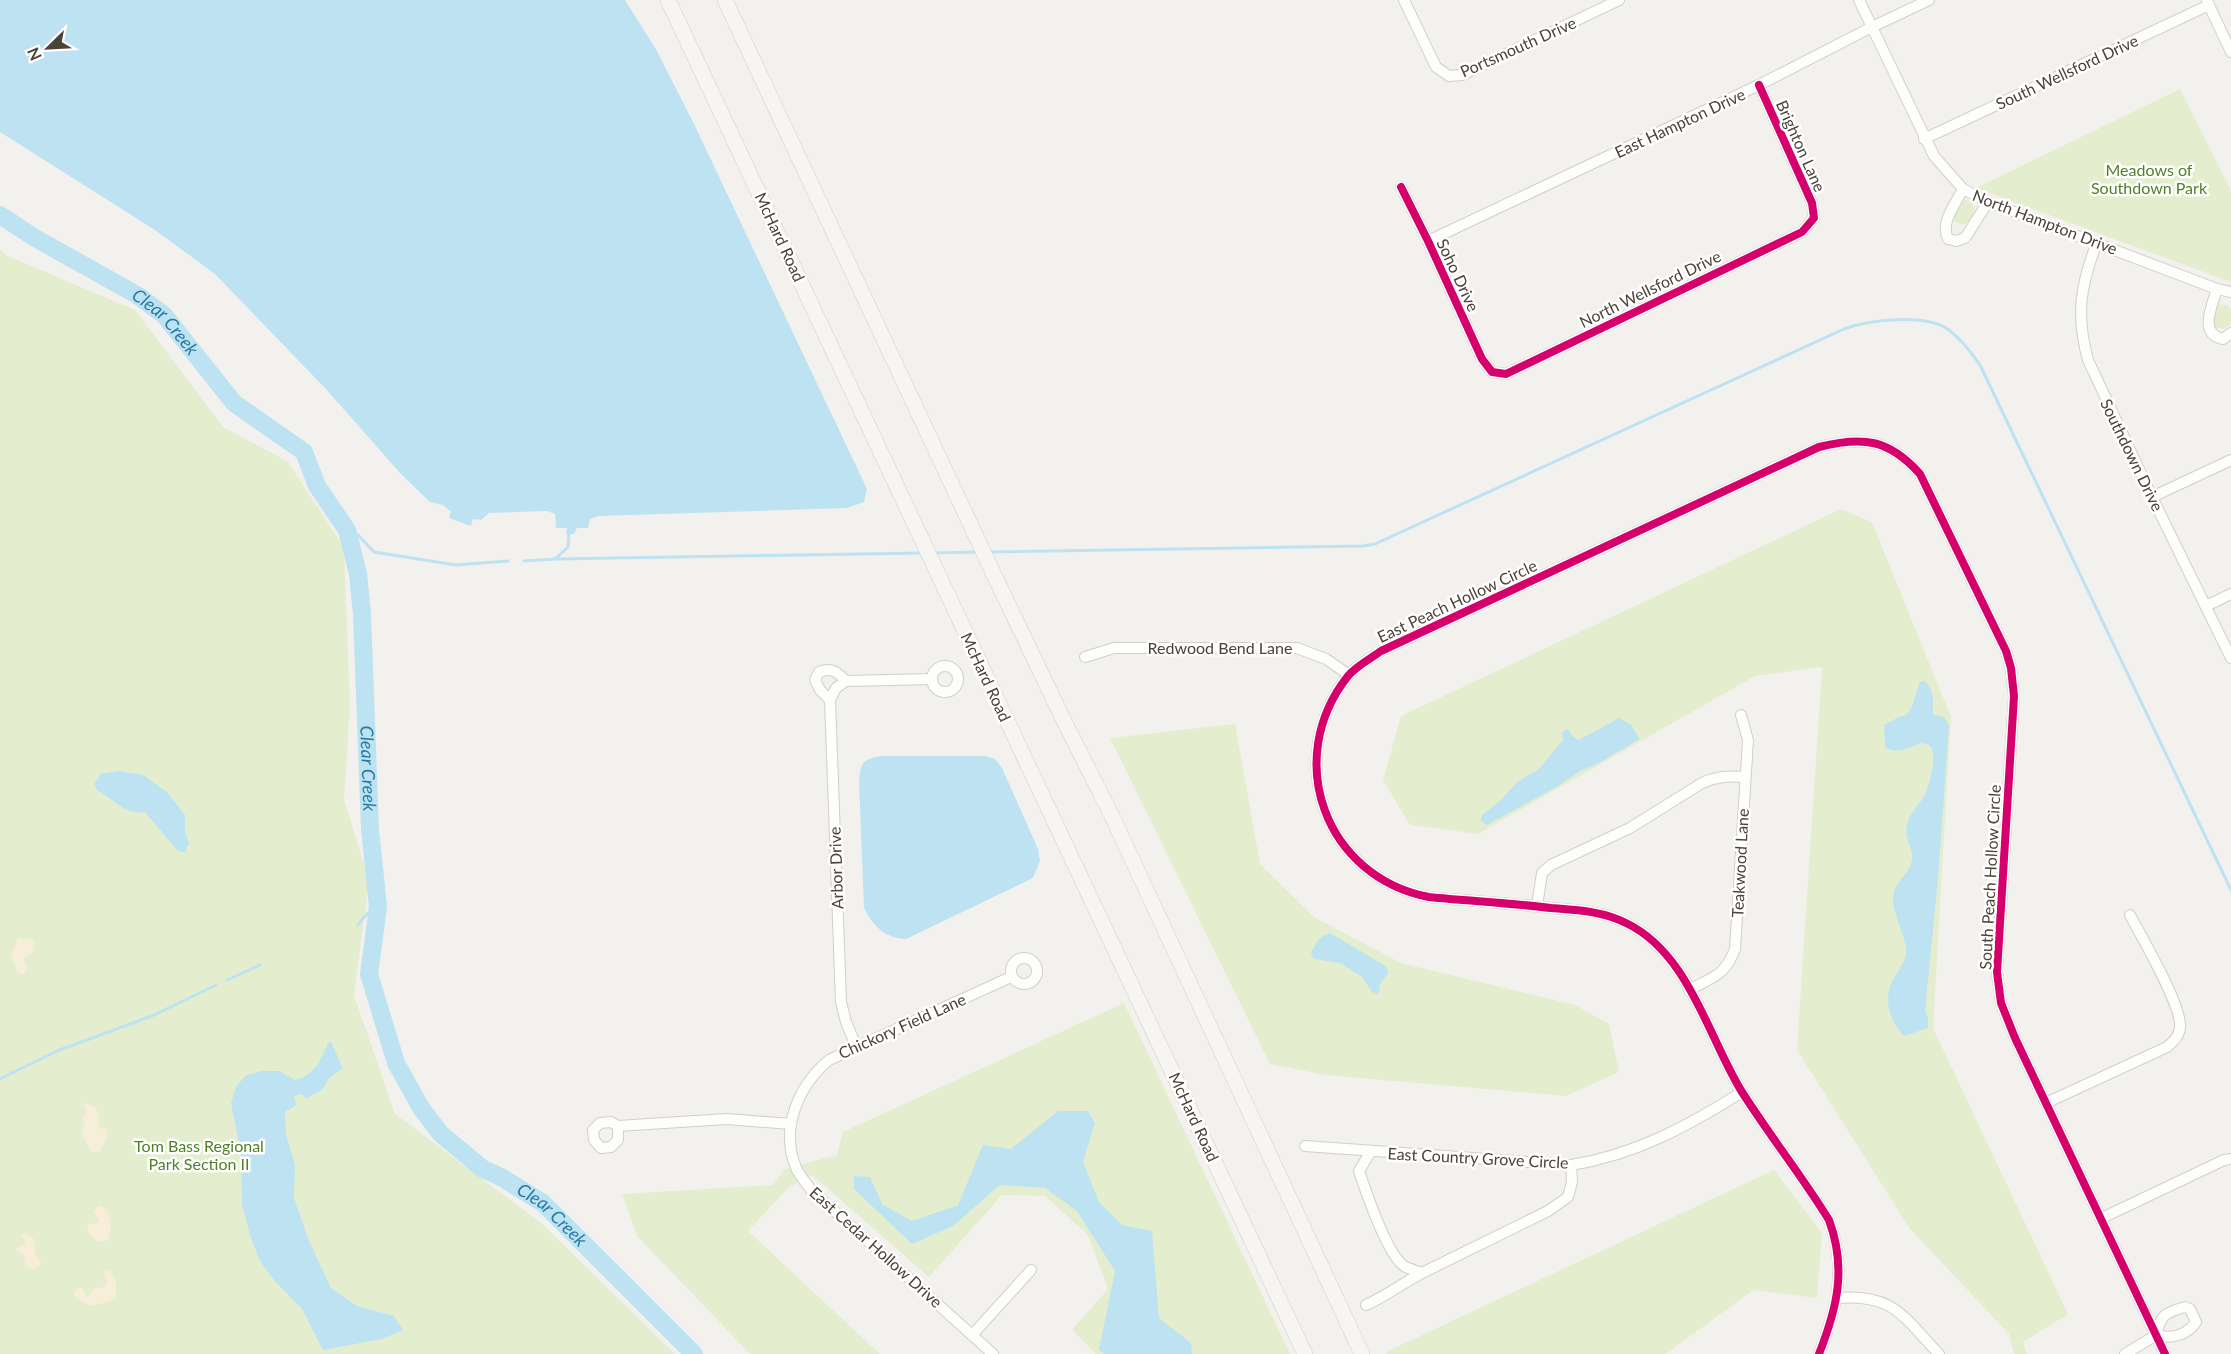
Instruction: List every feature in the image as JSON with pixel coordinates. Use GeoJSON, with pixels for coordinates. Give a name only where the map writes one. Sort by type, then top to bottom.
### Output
{"type":"FeatureCollection","features":[{"type":"Feature","properties":{"kind":"main road","name":"McHard Road"},"geometry":{"type":"LineString","coordinates":[[668,0],[1305,1354]]}},
{"type":"Feature","properties":{"kind":"main road"},"geometry":{"type":"LineString","coordinates":[[725,0],[996,579],[1116,825],[1362,1354]]}},
{"type":"Feature","properties":{"kind":"street","name":"Portsmouth Drive"},"geometry":{"type":"LineString","coordinates":[[1404,0],[1436,67],[1449,75],[1462,75],[1619,0]]}},
{"type":"Feature","properties":{"kind":"street","name":"North Hampton Drive"},"geometry":{"type":"LineString","coordinates":[[1859,0],[1924,139],[1943,169],[1963,189],[1988,202],[2217,289],[2231,292]]}},
{"type":"Feature","properties":{"kind":"street","name":"East Hampton Drive"},"geometry":{"type":"LineString","coordinates":[[1428,241],[1760,86],[1929,0]]}},
{"type":"Feature","properties":{"kind":"street"},"geometry":{"type":"LineString","coordinates":[[2208,2],[2231,52]]}},
{"type":"Feature","properties":{"kind":"street","name":"South Wellsford Drive"},"geometry":{"type":"LineString","coordinates":[[1924,139],[2208,2]]}},
{"type":"Feature","properties":{"kind":"street","name":"Brighton Lane"},"geometry":{"type":"LineString","coordinates":[[1760,86],[1812,203],[1814,218]]}},
{"type":"Feature","properties":{"kind":"street","name":"Soho Drive"},"geometry":{"type":"LineString","coordinates":[[1401,188],[1482,359],[1492,372]]}},
{"type":"Feature","properties":{"kind":"street"},"geometry":{"type":"LineString","coordinates":[[1963,189],[1945,224],[1948,238],[1956,241],[1965,238],[1988,202]]}},
{"type":"Feature","properties":{"kind":"street","name":"North Wellsford Drive"},"geometry":{"type":"LineString","coordinates":[[1492,372],[1506,374],[1802,232],[1814,218]]}},
{"type":"Feature","properties":{"kind":"street","name":"Southdown Drive"},"geometry":{"type":"LineString","coordinates":[[2097,243],[2082,292],[2080,323],[2083,341],[2095,378],[2231,658]]}},
{"type":"Feature","properties":{"kind":"street"},"geometry":{"type":"LineString","coordinates":[[2217,289],[2208,321],[2210,332],[2214,337],[2223,339],[2231,333]]}},
{"type":"Feature","properties":{"kind":"street","name":"East Peach Hollow Circle"},"geometry":{"type":"LineString","coordinates":[[1819,1354],[1829,1329],[1837,1298],[1840,1267],[1835,1237],[1829,1220],[1742,1092],[1672,961],[1658,945],[1626,922],[1601,914],[1414,894],[1369,872],[1346,849],[1335,833],[1321,801],[1316,761],[1318,743],[1326,716],[1349,675],[1381,651],[1819,447],[1844,441],[1878,443]]}},
{"type":"Feature","properties":{"kind":"street","name":"South Peach Hollow Circle"},"geometry":{"type":"LineString","coordinates":[[1878,443],[1908,461],[1928,486],[2001,639],[2011,668],[2014,684],[2014,715],[1997,972],[2001,1003],[2007,1022],[2165,1354]]}},
{"type":"Feature","properties":{"kind":"street"},"geometry":{"type":"LineString","coordinates":[[2152,497],[2231,460]]}},
{"type":"Feature","properties":{"kind":"street"},"geometry":{"type":"LineString","coordinates":[[2206,606],[2231,594]]}},
{"type":"Feature","properties":{"kind":"street","name":"Redwood Bend Lane"},"geometry":{"type":"LineString","coordinates":[[1085,657],[1114,648],[1297,648],[1326,659],[1349,675]]}},
{"type":"Feature","properties":{"kind":"street"},"geometry":{"type":"LineString","coordinates":[[830,700],[820,690],[815,680],[819,672],[827,669],[836,670],[846,681],[932,679]]}},
{"type":"Feature","properties":{"kind":"street","name":"Arbor Drive"},"geometry":{"type":"LineString","coordinates":[[846,681],[836,688],[830,700],[841,1002],[856,1046]]}},
{"type":"Feature","properties":{"kind":"street","name":"Teakwood Lane"},"geometry":{"type":"LineString","coordinates":[[1689,990],[1718,975],[1729,965],[1735,949],[1748,740],[1740,715]]}},
{"type":"Feature","properties":{"kind":"street"},"geometry":{"type":"LineString","coordinates":[[1537,906],[1542,873],[1551,865],[1630,828],[1707,780],[1728,776],[1745,777]]}},
{"type":"Feature","properties":{"kind":"street"},"geometry":{"type":"LineString","coordinates":[[2046,1103],[2167,1047],[2175,1040],[2180,1029],[2178,1010],[2130,915]]}},
{"type":"Feature","properties":{"kind":"street","name":"Chickory Field Lane"},"geometry":{"type":"LineString","coordinates":[[791,1124],[800,1094],[816,1070],[829,1060],[1011,977]]}},
{"type":"Feature","properties":{"kind":"street","name":"East Country Grove Circle"},"geometry":{"type":"LineString","coordinates":[[1305,1146],[1571,1165],[1611,1157],[1653,1142],[1712,1111],[1742,1092]]}},
{"type":"Feature","properties":{"kind":"street"},"geometry":{"type":"LineString","coordinates":[[618,1126],[727,1119],[791,1124]]}},
{"type":"Feature","properties":{"kind":"street","name":"East Cedar Hollow Drive"},"geometry":{"type":"LineString","coordinates":[[791,1124],[790,1146],[797,1170],[811,1190],[993,1354]]}},
{"type":"Feature","properties":{"kind":"street"},"geometry":{"type":"LineString","coordinates":[[1371,1151],[1359,1171],[1374,1216],[1403,1265],[1422,1273]]}},
{"type":"Feature","properties":{"kind":"street"},"geometry":{"type":"LineString","coordinates":[[2102,1218],[2224,1160],[2231,1159]]}},
{"type":"Feature","properties":{"kind":"street"},"geometry":{"type":"LineString","coordinates":[[1366,1305],[1386,1296],[1401,1284],[1422,1273],[1548,1211],[1569,1197],[1572,1182],[1571,1165]]}},
{"type":"Feature","properties":{"kind":"street"},"geometry":{"type":"LineString","coordinates":[[973,1334],[1031,1269]]}},
{"type":"Feature","properties":{"kind":"street"},"geometry":{"type":"LineString","coordinates":[[1837,1298],[1867,1297],[1881,1300],[1895,1309],[1939,1354]]}},
{"type":"Feature","properties":{"kind":"street"},"geometry":{"type":"LineString","coordinates":[[2125,1354],[2156,1335]]}},
{"type":"Feature","properties":{"kind":"green space","name":"Meadows of Southdown Park"},"geometry":{"type":"Polygon","coordinates":[[[2180,89],[2231,191],[2231,282],[1976,188],[2180,89]]]}},
{"type":"Feature","properties":{"kind":"green space"},"geometry":{"type":"Polygon","coordinates":[[[1961,199],[1969,201],[1974,211],[1970,221],[1965,224],[1952,219],[1961,199]]]}},
{"type":"Feature","properties":{"kind":"green space","name":"Tom Bass Regional Park Section II"},"geometry":{"type":"Polygon","coordinates":[[[0,249],[6,255],[135,310],[223,427],[287,461],[344,547],[350,705],[344,800],[369,880],[354,995],[395,1114],[540,1222],[675,1354],[0,1354],[0,249]]]}},
{"type":"Feature","properties":{"kind":"green space"},"geometry":{"type":"Polygon","coordinates":[[[2215,305],[2227,305],[2231,309],[2231,324],[2224,329],[2212,327],[2215,305]]]}},
{"type":"Feature","properties":{"kind":"green space"},"geometry":{"type":"Polygon","coordinates":[[[1841,509],[1872,522],[1951,717],[1933,1028],[2068,1314],[2023,1342],[2027,1354],[2014,1354],[2009,1334],[1910,1229],[1797,1050],[1822,667],[1755,676],[1478,834],[1410,825],[1383,780],[1401,716],[1841,509]]]}},
{"type":"Feature","properties":{"kind":"green space"},"geometry":{"type":"Polygon","coordinates":[[[1235,724],[1260,864],[1314,917],[1401,963],[1575,1005],[1609,1024],[1619,1072],[1566,1096],[1325,1075],[1270,1064],[1110,738],[1235,724]]]}},
{"type":"Feature","properties":{"kind":"green space"},"geometry":{"type":"Polygon","coordinates":[[[1124,1003],[1290,1354],[1096,1354],[1072,1330],[1108,1289],[1088,1235],[1045,1196],[1002,1195],[929,1277],[812,1175],[789,1187],[748,1231],[880,1354],[750,1354],[637,1236],[622,1194],[773,1185],[785,1169],[837,1155],[843,1132],[1124,1003]]]}},
{"type":"Feature","properties":{"kind":"green space"},"geometry":{"type":"Polygon","coordinates":[[[1774,1170],[1822,1233],[1817,1298],[1753,1290],[1666,1354],[1387,1354],[1386,1352],[1774,1170]]]}},
{"type":"Feature","properties":{"kind":"sand"},"geometry":{"type":"Polygon","coordinates":[[[18,938],[32,940],[35,945],[32,954],[23,957],[27,968],[24,975],[18,973],[11,956],[18,938]]]}},
{"type":"Feature","properties":{"kind":"sand"},"geometry":{"type":"Polygon","coordinates":[[[83,1102],[96,1108],[99,1118],[98,1127],[106,1128],[106,1141],[99,1151],[92,1152],[81,1133],[85,1126],[82,1118],[87,1114],[83,1102]]]}},
{"type":"Feature","properties":{"kind":"sand"},"geometry":{"type":"Polygon","coordinates":[[[101,1206],[107,1210],[111,1225],[108,1240],[100,1242],[90,1235],[87,1228],[89,1224],[100,1223],[94,1212],[101,1206]]]}},
{"type":"Feature","properties":{"kind":"sand"},"geometry":{"type":"Polygon","coordinates":[[[24,1232],[34,1239],[35,1253],[41,1261],[39,1266],[33,1269],[25,1266],[24,1254],[18,1252],[16,1248],[25,1244],[21,1236],[24,1232]]]}},
{"type":"Feature","properties":{"kind":"sand"},"geometry":{"type":"Polygon","coordinates":[[[108,1270],[116,1282],[115,1298],[93,1305],[78,1300],[74,1295],[76,1289],[82,1287],[86,1296],[89,1296],[94,1289],[105,1287],[107,1282],[104,1271],[108,1270]]]}},
{"type":"Feature","properties":{"kind":"water"},"geometry":{"type":"Polygon","coordinates":[[[0,0],[625,0],[657,51],[694,124],[867,489],[864,502],[847,508],[599,516],[590,519],[588,528],[577,528],[574,534],[566,534],[567,528],[556,528],[555,514],[547,511],[489,513],[481,520],[473,519],[471,526],[449,518],[451,512],[443,505],[430,502],[401,474],[325,388],[215,274],[155,230],[0,132],[0,0]]]}},
{"type":"Feature","properties":{"kind":"water"},"geometry":{"type":"Polygon","coordinates":[[[1924,681],[1932,693],[1933,715],[1944,717],[1949,726],[1938,879],[1925,1011],[1928,1017],[1928,1028],[1904,1036],[1892,1018],[1888,1004],[1889,989],[1906,953],[1905,942],[1894,907],[1893,894],[1912,860],[1907,838],[1908,821],[1928,788],[1933,754],[1930,746],[1921,743],[1898,751],[1885,747],[1884,725],[1905,716],[1911,709],[1920,682],[1924,681]]]}},
{"type":"Feature","properties":{"kind":"water"},"geometry":{"type":"Polygon","coordinates":[[[1619,718],[1631,725],[1640,739],[1487,825],[1481,821],[1481,816],[1501,800],[1518,781],[1539,769],[1563,740],[1562,732],[1568,729],[1572,736],[1579,740],[1619,718]]]}},
{"type":"Feature","properties":{"kind":"water"},"geometry":{"type":"Polygon","coordinates":[[[881,756],[986,756],[995,759],[1002,768],[1038,849],[1040,861],[1033,878],[906,939],[892,937],[880,930],[864,908],[859,781],[864,763],[881,756]]]}},
{"type":"Feature","properties":{"kind":"water"},"geometry":{"type":"Polygon","coordinates":[[[119,771],[143,775],[167,792],[185,815],[185,833],[189,843],[185,852],[178,851],[145,812],[138,813],[125,809],[97,790],[94,784],[101,774],[119,771]]]}},
{"type":"Feature","properties":{"kind":"water"},"geometry":{"type":"Polygon","coordinates":[[[1330,933],[1387,967],[1388,973],[1379,986],[1378,994],[1372,992],[1362,977],[1340,963],[1314,959],[1311,953],[1316,943],[1330,933]]]}},
{"type":"Feature","properties":{"kind":"water"},"geometry":{"type":"Polygon","coordinates":[[[331,1042],[343,1068],[329,1078],[323,1089],[307,1098],[300,1094],[294,1096],[296,1105],[285,1112],[286,1135],[295,1164],[294,1198],[309,1241],[331,1288],[357,1306],[394,1316],[403,1330],[382,1339],[323,1350],[302,1309],[274,1280],[260,1261],[251,1238],[242,1205],[241,1153],[231,1103],[236,1087],[245,1076],[261,1071],[279,1071],[295,1080],[302,1078],[312,1071],[328,1043],[331,1042]]]}},
{"type":"Feature","properties":{"kind":"water"},"geometry":{"type":"Polygon","coordinates":[[[1058,1111],[1088,1111],[1095,1123],[1083,1162],[1099,1202],[1122,1225],[1152,1231],[1159,1318],[1191,1343],[1192,1354],[1104,1354],[1099,1350],[1115,1271],[1077,1211],[1045,1188],[1000,1185],[953,1226],[912,1244],[854,1189],[854,1176],[870,1177],[882,1204],[912,1221],[958,1205],[983,1145],[1011,1149],[1058,1111]]]}},
{"type":"Feature","properties":{"kind":"waterway","name":"Clear Creek"},"geometry":{"type":"LineString","coordinates":[[0,215],[35,238],[137,295],[164,315],[234,403],[304,452],[317,486],[347,530],[358,574],[362,614],[370,829],[378,907],[369,974],[396,1063],[421,1108],[441,1134],[483,1169],[501,1177],[543,1203],[694,1354]]}},
{"type":"Feature","properties":{"kind":"waterway"},"geometry":{"type":"LineString","coordinates":[[989,552],[1375,544],[1844,329],[1882,321],[1926,321],[1939,325],[1958,337],[1980,365],[2231,890]]}},
{"type":"Feature","properties":{"kind":"waterway"},"geometry":{"type":"LineString","coordinates":[[347,530],[358,535],[374,552],[456,565],[508,561]]}},
{"type":"Feature","properties":{"kind":"waterway"},"geometry":{"type":"LineString","coordinates":[[555,559],[568,547],[569,534]]}},
{"type":"Feature","properties":{"kind":"waterway"},"geometry":{"type":"LineString","coordinates":[[932,553],[977,552]]}},
{"type":"Feature","properties":{"kind":"waterway"},"geometry":{"type":"LineString","coordinates":[[524,561],[923,553]]}},
{"type":"Feature","properties":{"kind":"waterway"},"geometry":{"type":"LineString","coordinates":[[358,925],[367,914],[378,907]]}},
{"type":"Feature","properties":{"kind":"waterway"},"geometry":{"type":"LineString","coordinates":[[227,980],[260,965]]}},
{"type":"Feature","properties":{"kind":"waterway"},"geometry":{"type":"LineString","coordinates":[[0,1079],[57,1051],[154,1015],[216,985]]}},
{"type":"Feature","properties":{"kind":"cycle path"},"geometry":{"type":"LineString","coordinates":[[1401,187],[1482,359],[1492,372],[1506,374],[1802,232],[1814,218],[1812,203],[1759,85]]}},
{"type":"Feature","properties":{"kind":"cycle path"},"geometry":{"type":"LineString","coordinates":[[1819,1354],[1831,1321],[1838,1288],[1838,1255],[1829,1220],[1742,1092],[1695,998],[1666,954],[1648,937],[1626,923],[1599,914],[1429,897],[1393,885],[1363,866],[1340,840],[1325,810],[1317,777],[1318,743],[1328,709],[1348,676],[1381,651],[1819,447],[1862,441],[1886,447],[1897,453],[1920,474],[2006,651],[2011,668],[2014,696],[1997,972],[2001,1003],[2015,1038],[2165,1354]]}}]}
